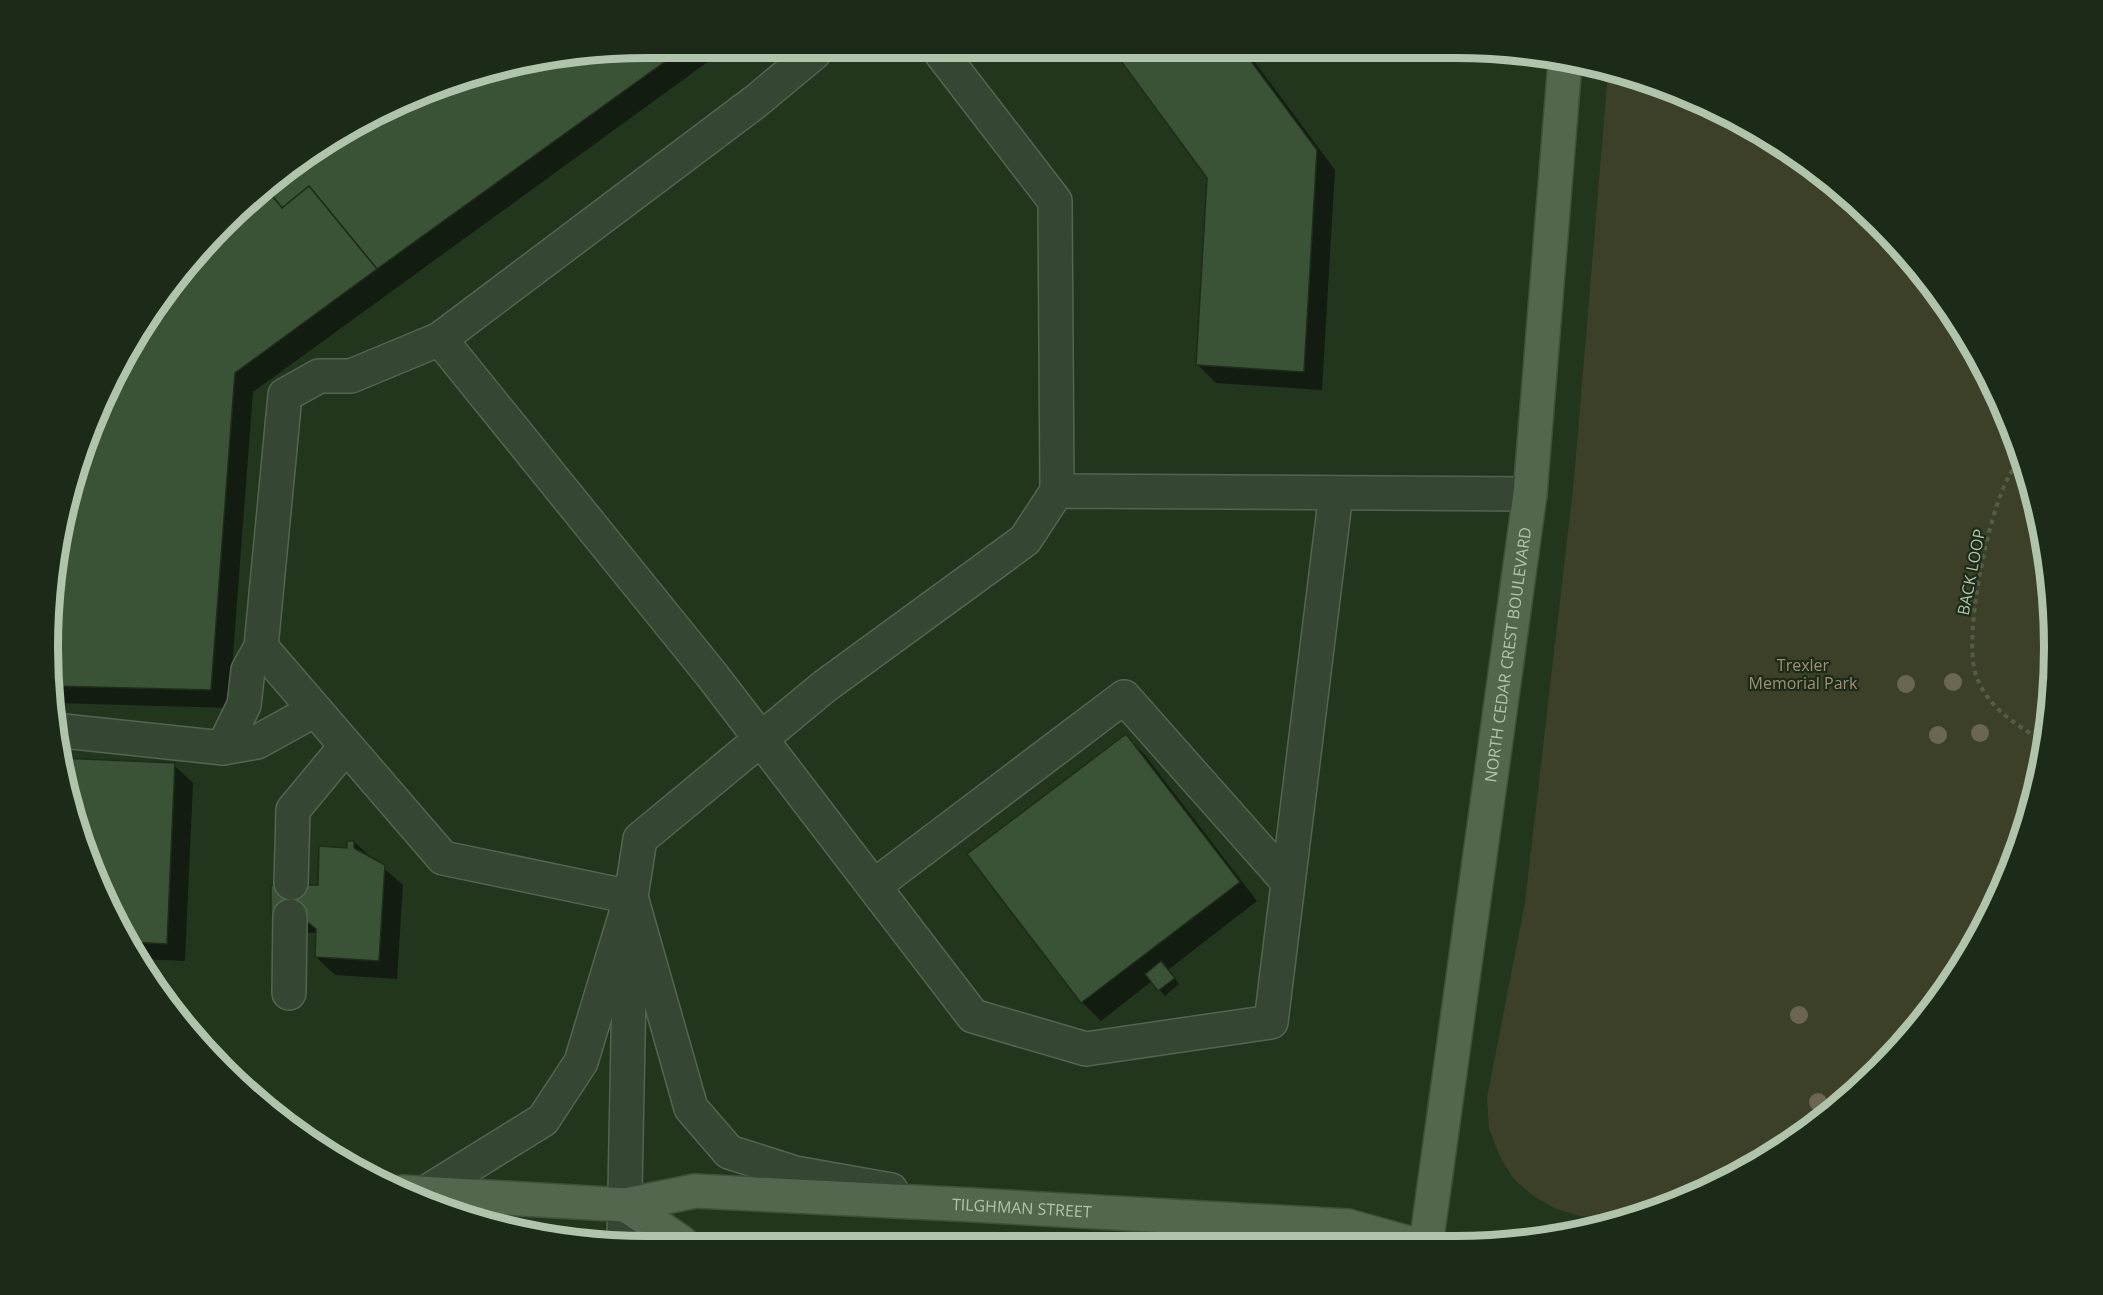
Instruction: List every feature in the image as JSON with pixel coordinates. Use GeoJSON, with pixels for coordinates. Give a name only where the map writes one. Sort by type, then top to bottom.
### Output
{"type":"FeatureCollection","features":[{"type":"Feature","properties":{"kind":"main road","name":"NORTH CEDAR CREST BOULEVARD"},"geometry":{"type":"LineString","coordinates":[[1427,1236],[1530,494],[1564,69]]}},
{"type":"Feature","properties":{"kind":"main road","name":"TILGHMAN STREET"},"geometry":{"type":"LineString","coordinates":[[424,1193],[626,1205],[695,1191],[972,1204],[1348,1226],[1384,1236]]}},
{"type":"Feature","properties":{"kind":"main road"},"geometry":{"type":"LineString","coordinates":[[626,1205],[672,1236]]}},
{"type":"Feature","properties":{"kind":"street"},"geometry":{"type":"LineString","coordinates":[[223,748],[244,705],[248,670],[261,647],[285,395],[319,376],[351,376],[440,339],[755,102],[808,58]]}},
{"type":"Feature","properties":{"kind":"street"},"geometry":{"type":"LineString","coordinates":[[624,1235],[631,897],[640,839],[825,686],[1025,540],[1057,491],[1055,201],[945,58]]}},
{"type":"Feature","properties":{"kind":"street"},"geometry":{"type":"LineString","coordinates":[[440,339],[711,674],[973,1016],[1086,1048],[1271,1022],[1336,493]]}},
{"type":"Feature","properties":{"kind":"street"},"geometry":{"type":"LineString","coordinates":[[1057,491],[1530,494]]}},
{"type":"Feature","properties":{"kind":"street"},"geometry":{"type":"LineString","coordinates":[[261,647],[443,858],[631,897]]}},
{"type":"Feature","properties":{"kind":"street"},"geometry":{"type":"LineString","coordinates":[[874,886],[1124,697],[1288,882]]}},
{"type":"Feature","properties":{"kind":"street"},"geometry":{"type":"LineString","coordinates":[[65,731],[223,748],[257,742],[315,710]]}},
{"type":"Feature","properties":{"kind":"street"},"geometry":{"type":"LineString","coordinates":[[291,883],[293,810],[346,746]]}},
{"type":"Feature","properties":{"kind":"street"},"geometry":{"type":"LineString","coordinates":[[418,1190],[543,1120],[581,1062],[631,897]]}},
{"type":"Feature","properties":{"kind":"street"},"geometry":{"type":"LineString","coordinates":[[631,897],[691,1108],[729,1152],[795,1173],[972,1204]]}},
{"type":"Feature","properties":{"kind":"street"},"geometry":{"type":"LineString","coordinates":[[289,993],[290,916]]}},
{"type":"Feature","properties":{"kind":"path","name":"BACK LOOP"},"geometry":{"type":"LineString","coordinates":[[2015,466],[2007,479],[1991,532],[1973,614],[1975,672],[1989,700],[2012,723],[2037,738]]}},
{"type":"Feature","properties":{"kind":"green space","name":"Trexler Memorial Park"},"geometry":{"type":"Polygon","coordinates":[[[1608,79],[1681,103],[1750,137],[1783,158],[1814,180],[1872,231],[1923,289],[1966,353],[2000,422],[2024,495],[2033,533],[2043,609],[2043,686],[2039,724],[2033,762],[2013,837],[2000,873],[1966,942],[1923,1006],[1872,1064],[1814,1115],[1783,1137],[1750,1158],[1681,1192],[1601,1218],[1580,1216],[1554,1208],[1532,1195],[1513,1178],[1500,1157],[1489,1129],[1487,1098],[1525,903],[1574,480],[1608,79]]]}},
{"type":"Feature","properties":{"kind":"building"},"geometry":{"type":"Polygon","coordinates":[[[670,58],[377,269],[309,186],[282,208],[271,195],[289,180],[353,137],[422,103],[495,79],[533,70],[609,60],[670,58]]]}},
{"type":"Feature","properties":{"kind":"building"},"geometry":{"type":"Polygon","coordinates":[[[1119,58],[1249,58],[1317,150],[1304,372],[1196,365],[1207,178],[1119,58]]]}},
{"type":"Feature","properties":{"kind":"building"},"geometry":{"type":"Polygon","coordinates":[[[309,186],[377,269],[235,373],[211,690],[60,686],[58,648],[60,609],[70,533],[90,458],[119,387],[158,320],[205,259],[231,231],[271,195],[282,208],[309,186]]]}},
{"type":"Feature","properties":{"kind":"building"},"geometry":{"type":"Polygon","coordinates":[[[1126,734],[1240,882],[1081,1003],[967,854],[1126,734]]]}},
{"type":"Feature","properties":{"kind":"building"},"geometry":{"type":"Polygon","coordinates":[[[69,758],[175,763],[167,944],[137,942],[119,908],[90,837],[69,758]]]}},
{"type":"Feature","properties":{"kind":"building"},"geometry":{"type":"Polygon","coordinates":[[[347,841],[354,841],[354,848],[385,865],[379,961],[315,957],[316,929],[299,915],[271,915],[271,885],[318,885],[319,846],[347,848],[347,841]]]}},
{"type":"Feature","properties":{"kind":"building"},"geometry":{"type":"Polygon","coordinates":[[[1161,961],[1175,978],[1158,991],[1145,974],[1161,961]]]}}]}
